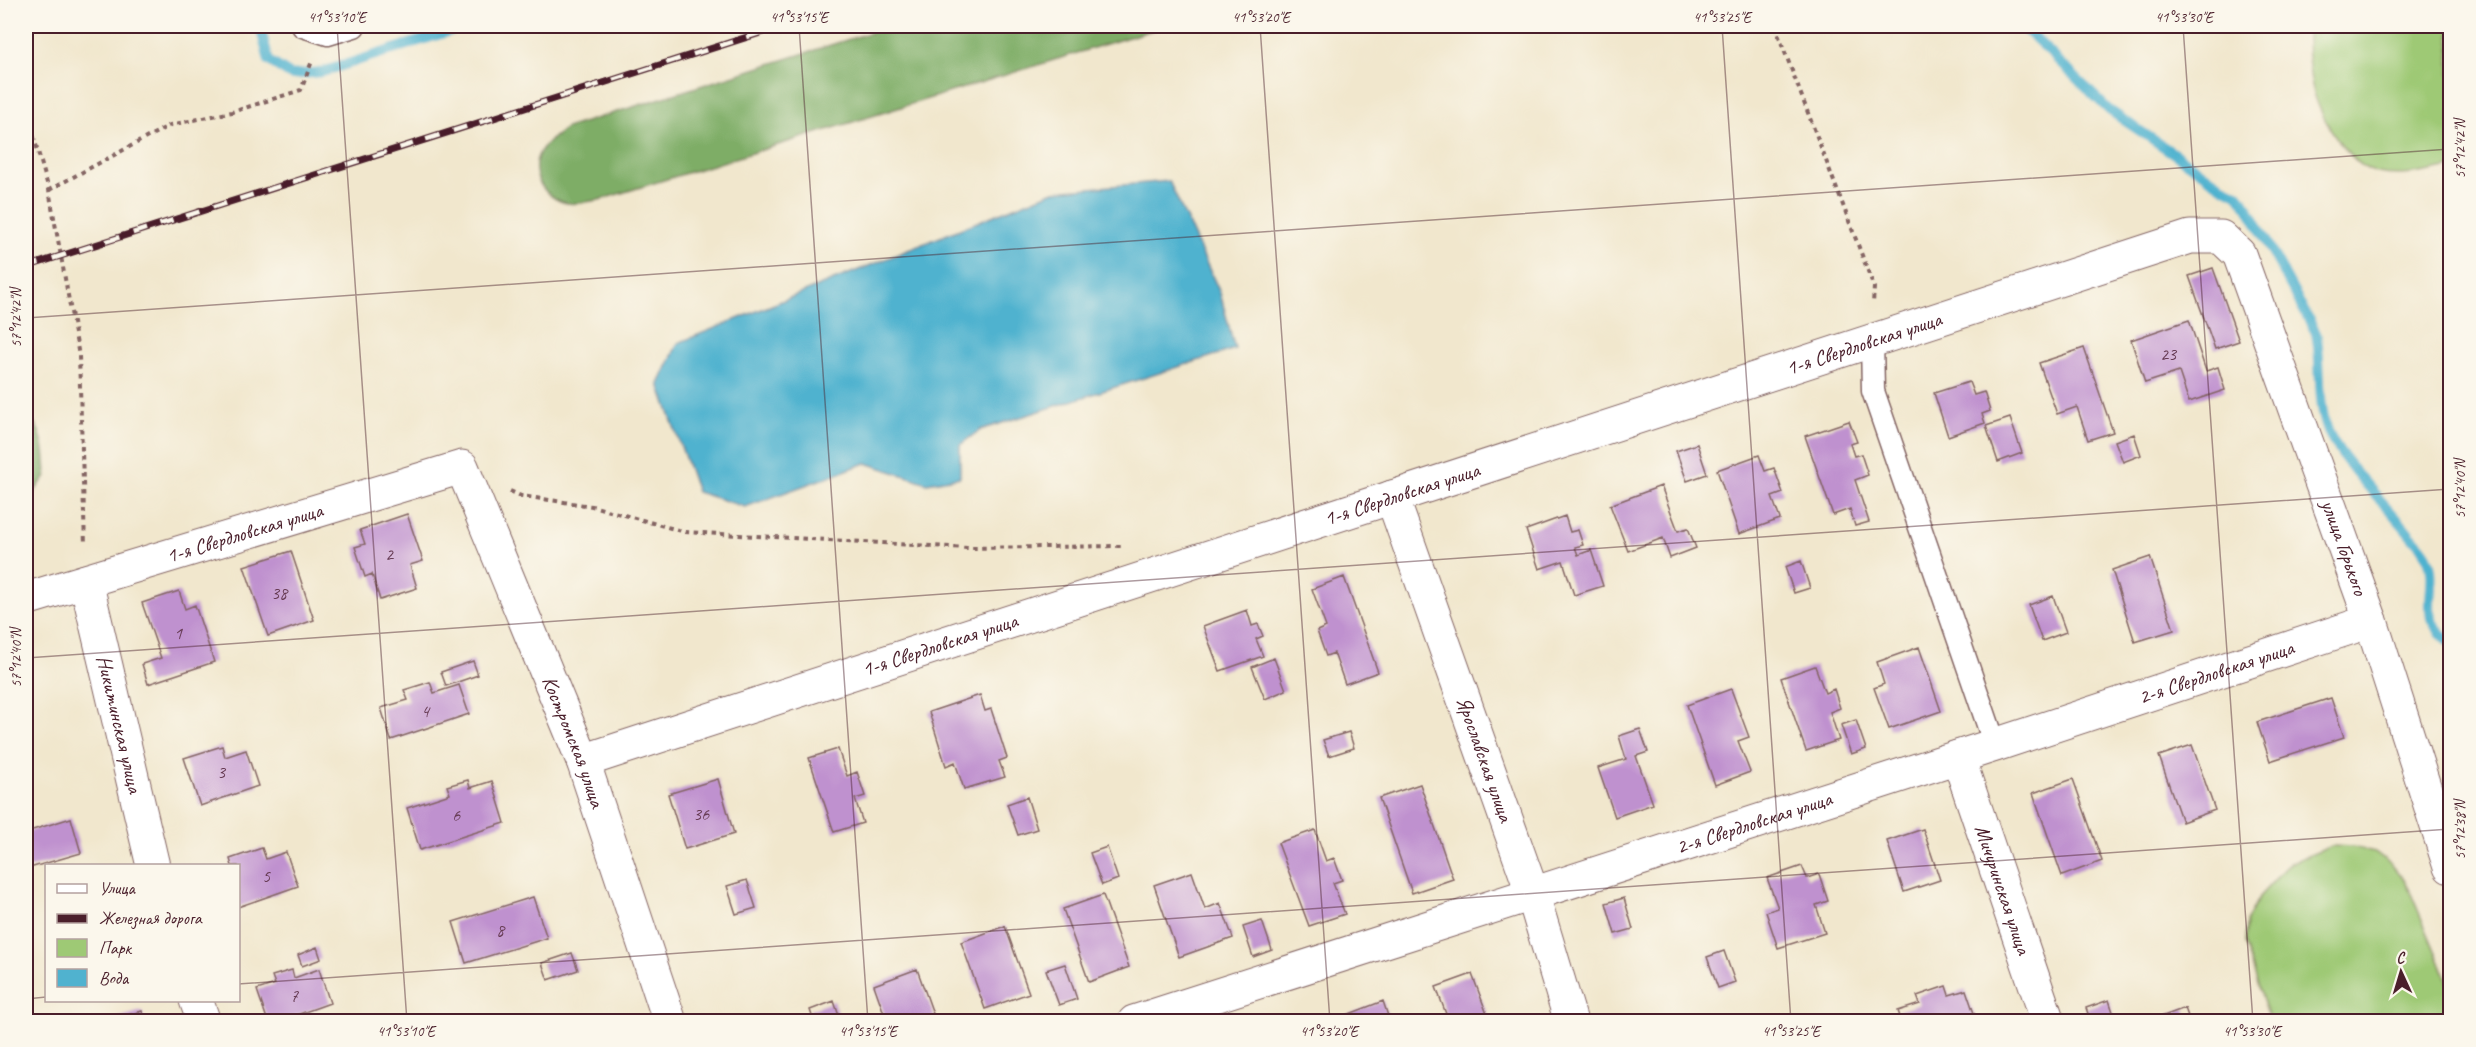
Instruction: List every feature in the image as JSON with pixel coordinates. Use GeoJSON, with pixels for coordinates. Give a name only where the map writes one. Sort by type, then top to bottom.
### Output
{"type":"FeatureCollection","features":[{"type":"Feature","properties":{"kind":"street","name":"1-я Свердловская улица"},"geometry":{"type":"LineString","coordinates":[[583,761],[2190,237],[2221,237]]}},
{"type":"Feature","properties":{"kind":"street","name":"улица Горького"},"geometry":{"type":"LineString","coordinates":[[2221,237],[2239,254],[2371,621],[2451,867]]}},
{"type":"Feature","properties":{"kind":"street","name":"1-я Свердловская улица"},"geometry":{"type":"LineString","coordinates":[[26,599],[462,468]]}},
{"type":"Feature","properties":{"kind":"street","name":"Костромская улица"},"geometry":{"type":"LineString","coordinates":[[462,468],[583,761],[670,1022]]}},
{"type":"Feature","properties":{"kind":"street","name":"Ярославская улица"},"geometry":{"type":"LineString","coordinates":[[1392,497],[1532,892],[1571,1022]]}},
{"type":"Feature","properties":{"kind":"street","name":"Никитинская улица"},"geometry":{"type":"LineString","coordinates":[[86,581],[153,864]]}},
{"type":"Feature","properties":{"kind":"street","name":"2-я Свердловская улица"},"geometry":{"type":"LineString","coordinates":[[1134,1022],[1532,892],[1958,757],[2371,621]]}},
{"type":"Feature","properties":{"kind":"street","name":"Мичуринская улица"},"geometry":{"type":"LineString","coordinates":[[1958,757],[2048,1022]]}},
{"type":"Feature","properties":{"kind":"street"},"geometry":{"type":"LineString","coordinates":[[197,1002],[204,1022]]}},
{"type":"Feature","properties":{"kind":"lane"},"geometry":{"type":"LineString","coordinates":[[303,26],[328,34],[354,26]]}},
{"type":"Feature","properties":{"kind":"lane"},"geometry":{"type":"LineString","coordinates":[[1872,340],[1873,391],[1995,745]]}},
{"type":"Feature","properties":{"kind":"path"},"geometry":{"type":"LineString","coordinates":[[1775,26],[1874,287],[1872,340]]}},
{"type":"Feature","properties":{"kind":"path"},"geometry":{"type":"LineString","coordinates":[[49,190],[170,125],[232,112],[301,90],[314,56]]}},
{"type":"Feature","properties":{"kind":"path"},"geometry":{"type":"LineString","coordinates":[[26,110],[49,190],[79,356],[86,581]]}},
{"type":"Feature","properties":{"kind":"path"},"geometry":{"type":"LineString","coordinates":[[462,468],[521,496],[592,506],[685,532],[969,548],[1125,546]]}},
{"type":"Feature","properties":{"kind":"green space"},"geometry":{"type":"Polygon","coordinates":[[[891,26],[1165,26],[599,200],[567,203],[551,196],[540,182],[536,166],[537,157],[550,140],[566,128],[891,26]]]}},
{"type":"Feature","properties":{"kind":"green space"},"geometry":{"type":"Polygon","coordinates":[[[2307,26],[2450,26],[2450,167],[2396,175],[2378,173],[2368,169],[2352,157],[2334,134],[2318,106],[2310,77],[2307,26]]]}},
{"type":"Feature","properties":{"kind":"green space"},"geometry":{"type":"Polygon","coordinates":[[[26,415],[37,427],[40,435],[46,476],[26,503],[26,415]]]}},
{"type":"Feature","properties":{"kind":"green space"},"geometry":{"type":"Polygon","coordinates":[[[2332,846],[2353,847],[2375,852],[2392,865],[2406,882],[2450,986],[2450,1021],[2270,1021],[2245,944],[2246,922],[2259,897],[2290,863],[2332,846]]]}},
{"type":"Feature","properties":{"kind":"water"},"geometry":{"type":"Polygon","coordinates":[[[1169,181],[1220,293],[1235,349],[980,430],[960,445],[960,477],[927,483],[866,463],[745,507],[697,492],[659,384],[678,343],[1054,191],[1169,181]]]}},
{"type":"Feature","properties":{"kind":"building"},"geometry":{"type":"Polygon","coordinates":[[[2213,268],[2239,341],[2215,349],[2189,276],[2213,268]]]}},
{"type":"Feature","properties":{"kind":"building"},"geometry":{"type":"Polygon","coordinates":[[[2189,320],[2206,371],[2218,367],[2225,390],[2189,402],[2179,372],[2145,383],[2131,340],[2189,320]]]}},
{"type":"Feature","properties":{"kind":"building"},"geometry":{"type":"Polygon","coordinates":[[[2084,348],[2113,432],[2088,440],[2077,407],[2057,414],[2039,363],[2084,348]]]}},
{"type":"Feature","properties":{"kind":"building"},"geometry":{"type":"Polygon","coordinates":[[[1969,382],[1974,395],[1984,392],[1990,411],[1982,414],[1985,423],[1948,436],[1934,393],[1969,382]]]}},
{"type":"Feature","properties":{"kind":"building"},"geometry":{"type":"Polygon","coordinates":[[[2010,418],[2022,453],[1998,462],[1986,426],[2010,418]]]}},
{"type":"Feature","properties":{"kind":"building"},"geometry":{"type":"Polygon","coordinates":[[[1849,421],[1857,442],[1850,444],[1854,456],[1861,454],[1868,475],[1855,480],[1869,522],[1855,526],[1850,509],[1833,515],[1805,436],[1849,421]]]}},
{"type":"Feature","properties":{"kind":"building"},"geometry":{"type":"Polygon","coordinates":[[[2134,434],[2141,455],[2123,462],[2115,441],[2134,434]]]}},
{"type":"Feature","properties":{"kind":"building"},"geometry":{"type":"Polygon","coordinates":[[[1697,444],[1707,474],[1687,481],[1676,451],[1697,444]]]}},
{"type":"Feature","properties":{"kind":"building"},"geometry":{"type":"Polygon","coordinates":[[[1759,455],[1765,471],[1774,468],[1783,493],[1772,497],[1780,519],[1739,534],[1717,470],[1759,455]]]}},
{"type":"Feature","properties":{"kind":"building"},"geometry":{"type":"Polygon","coordinates":[[[1661,486],[1678,531],[1688,528],[1696,548],[1670,558],[1663,538],[1628,551],[1610,505],[1661,486]]]}},
{"type":"Feature","properties":{"kind":"building"},"geometry":{"type":"Polygon","coordinates":[[[407,514],[423,561],[410,565],[417,588],[380,600],[372,574],[365,577],[355,547],[365,544],[360,530],[407,514]]]}},
{"type":"Feature","properties":{"kind":"building"},"geometry":{"type":"Polygon","coordinates":[[[1565,516],[1570,532],[1578,530],[1583,545],[1575,547],[1578,555],[1591,550],[1603,586],[1574,595],[1563,561],[1539,569],[1526,530],[1565,516]]]}},
{"type":"Feature","properties":{"kind":"building"},"geometry":{"type":"Polygon","coordinates":[[[291,551],[314,620],[268,636],[244,566],[291,551]]]}},
{"type":"Feature","properties":{"kind":"building"},"geometry":{"type":"Polygon","coordinates":[[[2150,557],[2174,630],[2135,642],[2112,570],[2150,557]]]}},
{"type":"Feature","properties":{"kind":"building"},"geometry":{"type":"Polygon","coordinates":[[[1801,561],[1810,588],[1794,593],[1785,567],[1801,561]]]}},
{"type":"Feature","properties":{"kind":"building"},"geometry":{"type":"Polygon","coordinates":[[[1344,577],[1378,672],[1345,684],[1334,653],[1326,656],[1317,631],[1326,627],[1312,589],[1344,577]]]}},
{"type":"Feature","properties":{"kind":"building"},"geometry":{"type":"Polygon","coordinates":[[[179,591],[185,609],[195,605],[214,662],[148,684],[142,664],[161,658],[142,603],[179,591]]]}},
{"type":"Feature","properties":{"kind":"building"},"geometry":{"type":"Polygon","coordinates":[[[2053,596],[2066,632],[2042,641],[2029,605],[2053,596]]]}},
{"type":"Feature","properties":{"kind":"building"},"geometry":{"type":"Polygon","coordinates":[[[1247,610],[1252,626],[1258,624],[1263,636],[1256,639],[1263,656],[1220,671],[1203,626],[1247,610]]]}},
{"type":"Feature","properties":{"kind":"building"},"geometry":{"type":"Polygon","coordinates":[[[1919,647],[1941,711],[1889,729],[1874,688],[1884,684],[1877,662],[1919,647]]]}},
{"type":"Feature","properties":{"kind":"building"},"geometry":{"type":"Polygon","coordinates":[[[1274,658],[1286,690],[1265,699],[1252,667],[1274,658]]]}},
{"type":"Feature","properties":{"kind":"building"},"geometry":{"type":"Polygon","coordinates":[[[473,661],[478,675],[446,686],[441,672],[473,661]]]}},
{"type":"Feature","properties":{"kind":"building"},"geometry":{"type":"Polygon","coordinates":[[[1815,666],[1825,693],[1834,689],[1840,708],[1830,712],[1839,740],[1806,751],[1781,678],[1815,666]]]}},
{"type":"Feature","properties":{"kind":"building"},"geometry":{"type":"Polygon","coordinates":[[[430,682],[434,693],[459,685],[469,714],[391,740],[381,708],[408,700],[404,690],[430,682]]]}},
{"type":"Feature","properties":{"kind":"building"},"geometry":{"type":"Polygon","coordinates":[[[1731,689],[1749,737],[1738,741],[1750,772],[1715,785],[1687,705],[1731,689]]]}},
{"type":"Feature","properties":{"kind":"building"},"geometry":{"type":"Polygon","coordinates":[[[980,695],[985,711],[991,709],[1007,758],[999,761],[1005,777],[964,789],[955,762],[946,766],[929,712],[980,695]]]}},
{"type":"Feature","properties":{"kind":"building"},"geometry":{"type":"Polygon","coordinates":[[[2331,698],[2344,737],[2270,761],[2257,722],[2331,698]]]}},
{"type":"Feature","properties":{"kind":"building"},"geometry":{"type":"Polygon","coordinates":[[[1856,720],[1866,749],[1851,754],[1841,725],[1856,720]]]}},
{"type":"Feature","properties":{"kind":"building"},"geometry":{"type":"Polygon","coordinates":[[[1640,729],[1648,752],[1636,756],[1653,804],[1615,817],[1598,768],[1626,759],[1619,736],[1640,729]]]}},
{"type":"Feature","properties":{"kind":"building"},"geometry":{"type":"Polygon","coordinates":[[[1349,732],[1354,748],[1329,756],[1323,740],[1349,732]]]}},
{"type":"Feature","properties":{"kind":"building"},"geometry":{"type":"Polygon","coordinates":[[[2192,745],[2215,810],[2182,822],[2159,756],[2192,745]]]}},
{"type":"Feature","properties":{"kind":"building"},"geometry":{"type":"Polygon","coordinates":[[[222,746],[225,757],[246,750],[258,786],[200,806],[184,758],[222,746]]]}},
{"type":"Feature","properties":{"kind":"building"},"geometry":{"type":"Polygon","coordinates":[[[838,749],[847,776],[857,772],[865,796],[855,799],[863,823],[834,832],[809,758],[838,749]]]}},
{"type":"Feature","properties":{"kind":"building"},"geometry":{"type":"Polygon","coordinates":[[[718,779],[734,834],[685,849],[668,794],[718,779]]]}},
{"type":"Feature","properties":{"kind":"building"},"geometry":{"type":"Polygon","coordinates":[[[2073,779],[2102,861],[2062,876],[2033,793],[2073,779]]]}},
{"type":"Feature","properties":{"kind":"building"},"geometry":{"type":"Polygon","coordinates":[[[468,780],[470,788],[492,781],[505,823],[420,850],[407,808],[450,794],[447,786],[468,780]]]}},
{"type":"Feature","properties":{"kind":"building"},"geometry":{"type":"Polygon","coordinates":[[[1420,784],[1453,879],[1412,893],[1379,798],[1420,784]]]}},
{"type":"Feature","properties":{"kind":"building"},"geometry":{"type":"Polygon","coordinates":[[[1027,797],[1037,829],[1018,835],[1007,804],[1027,797]]]}},
{"type":"Feature","properties":{"kind":"building"},"geometry":{"type":"Polygon","coordinates":[[[71,818],[81,853],[26,869],[26,832],[71,818]]]}},
{"type":"Feature","properties":{"kind":"building"},"geometry":{"type":"Polygon","coordinates":[[[1923,829],[1940,880],[1904,892],[1887,841],[1923,829]]]}},
{"type":"Feature","properties":{"kind":"building"},"geometry":{"type":"Polygon","coordinates":[[[1315,830],[1326,861],[1334,858],[1342,880],[1333,883],[1345,914],[1309,926],[1278,843],[1315,830]]]}},
{"type":"Feature","properties":{"kind":"building"},"geometry":{"type":"Polygon","coordinates":[[[1107,847],[1118,879],[1102,885],[1090,853],[1107,847]]]}},
{"type":"Feature","properties":{"kind":"building"},"geometry":{"type":"Polygon","coordinates":[[[262,848],[266,859],[286,852],[298,886],[240,906],[240,864],[231,864],[230,859],[262,848]]]}},
{"type":"Feature","properties":{"kind":"building"},"geometry":{"type":"Polygon","coordinates":[[[1802,866],[1807,878],[1819,874],[1828,901],[1816,905],[1825,933],[1778,948],[1766,912],[1778,908],[1767,878],[1802,866]]]}},
{"type":"Feature","properties":{"kind":"building"},"geometry":{"type":"Polygon","coordinates":[[[1192,872],[1205,909],[1220,903],[1233,938],[1179,957],[1154,885],[1192,872]]]}},
{"type":"Feature","properties":{"kind":"building"},"geometry":{"type":"Polygon","coordinates":[[[747,880],[756,908],[736,914],[727,886],[747,880]]]}},
{"type":"Feature","properties":{"kind":"building"},"geometry":{"type":"Polygon","coordinates":[[[1103,895],[1129,967],[1089,982],[1063,909],[1103,895]]]}},
{"type":"Feature","properties":{"kind":"building"},"geometry":{"type":"Polygon","coordinates":[[[533,897],[547,938],[466,963],[453,922],[533,897]]]}},
{"type":"Feature","properties":{"kind":"building"},"geometry":{"type":"Polygon","coordinates":[[[1624,898],[1633,929],[1615,934],[1606,903],[1624,898]]]}},
{"type":"Feature","properties":{"kind":"building"},"geometry":{"type":"Polygon","coordinates":[[[1262,921],[1272,950],[1253,957],[1243,927],[1262,921]]]}},
{"type":"Feature","properties":{"kind":"building"},"geometry":{"type":"Polygon","coordinates":[[[1005,926],[1029,993],[985,1009],[961,942],[1005,926]]]}},
{"type":"Feature","properties":{"kind":"building"},"geometry":{"type":"Polygon","coordinates":[[[317,947],[321,959],[302,966],[298,955],[317,947]]]}},
{"type":"Feature","properties":{"kind":"building"},"geometry":{"type":"Polygon","coordinates":[[[1724,951],[1735,982],[1718,988],[1707,957],[1724,951]]]}},
{"type":"Feature","properties":{"kind":"building"},"geometry":{"type":"Polygon","coordinates":[[[572,953],[578,970],[548,980],[542,963],[572,953]]]}},
{"type":"Feature","properties":{"kind":"building"},"geometry":{"type":"Polygon","coordinates":[[[1065,964],[1077,999],[1059,1005],[1046,970],[1065,964]]]}},
{"type":"Feature","properties":{"kind":"building"},"geometry":{"type":"Polygon","coordinates":[[[319,969],[330,1003],[277,1022],[268,1022],[257,990],[275,984],[272,976],[292,970],[294,978],[319,969]]]}},
{"type":"Feature","properties":{"kind":"building"},"geometry":{"type":"Polygon","coordinates":[[[917,969],[936,1022],[887,1022],[874,985],[917,969]]]}},
{"type":"Feature","properties":{"kind":"building"},"geometry":{"type":"Polygon","coordinates":[[[1472,974],[1490,1022],[1449,1022],[1436,987],[1472,974]]]}},
{"type":"Feature","properties":{"kind":"building"},"geometry":{"type":"Polygon","coordinates":[[[1946,986],[1949,995],[1966,990],[1977,1022],[1902,1022],[1898,1011],[1920,1004],[1917,996],[1946,986]]]}},
{"type":"Feature","properties":{"kind":"building"},"geometry":{"type":"Polygon","coordinates":[[[2109,1000],[2114,1015],[2091,1022],[2086,1008],[2109,1000]]]}},
{"type":"Feature","properties":{"kind":"building"},"geometry":{"type":"Polygon","coordinates":[[[834,1001],[841,1022],[814,1022],[810,1010],[834,1001]]]}},
{"type":"Feature","properties":{"kind":"building"},"geometry":{"type":"Polygon","coordinates":[[[1383,1001],[1390,1022],[1331,1022],[1331,1021],[1383,1001]]]}},
{"type":"Feature","properties":{"kind":"building"},"geometry":{"type":"Polygon","coordinates":[[[2185,1008],[2190,1022],[2150,1022],[2150,1021],[2185,1008]]]}},
{"type":"Feature","properties":{"kind":"building"},"geometry":{"type":"Polygon","coordinates":[[[142,1011],[145,1022],[107,1022],[107,1021],[142,1011]]]}},
{"type":"Feature","properties":{"kind":"waterway"},"geometry":{"type":"LineString","coordinates":[[260,26],[269,61],[291,75],[322,72],[466,26]]}},
{"type":"Feature","properties":{"kind":"waterway"},"geometry":{"type":"LineString","coordinates":[[2019,26],[2033,36],[2109,110],[2225,188],[2238,194],[2248,207],[2316,333],[2321,399],[2331,437],[2358,475],[2427,555],[2431,573],[2431,618],[2436,628],[2450,643]]}},
{"type":"Feature","properties":{"kind":"railway"},"geometry":{"type":"LineString","coordinates":[[26,267],[782,26]]}}]}
